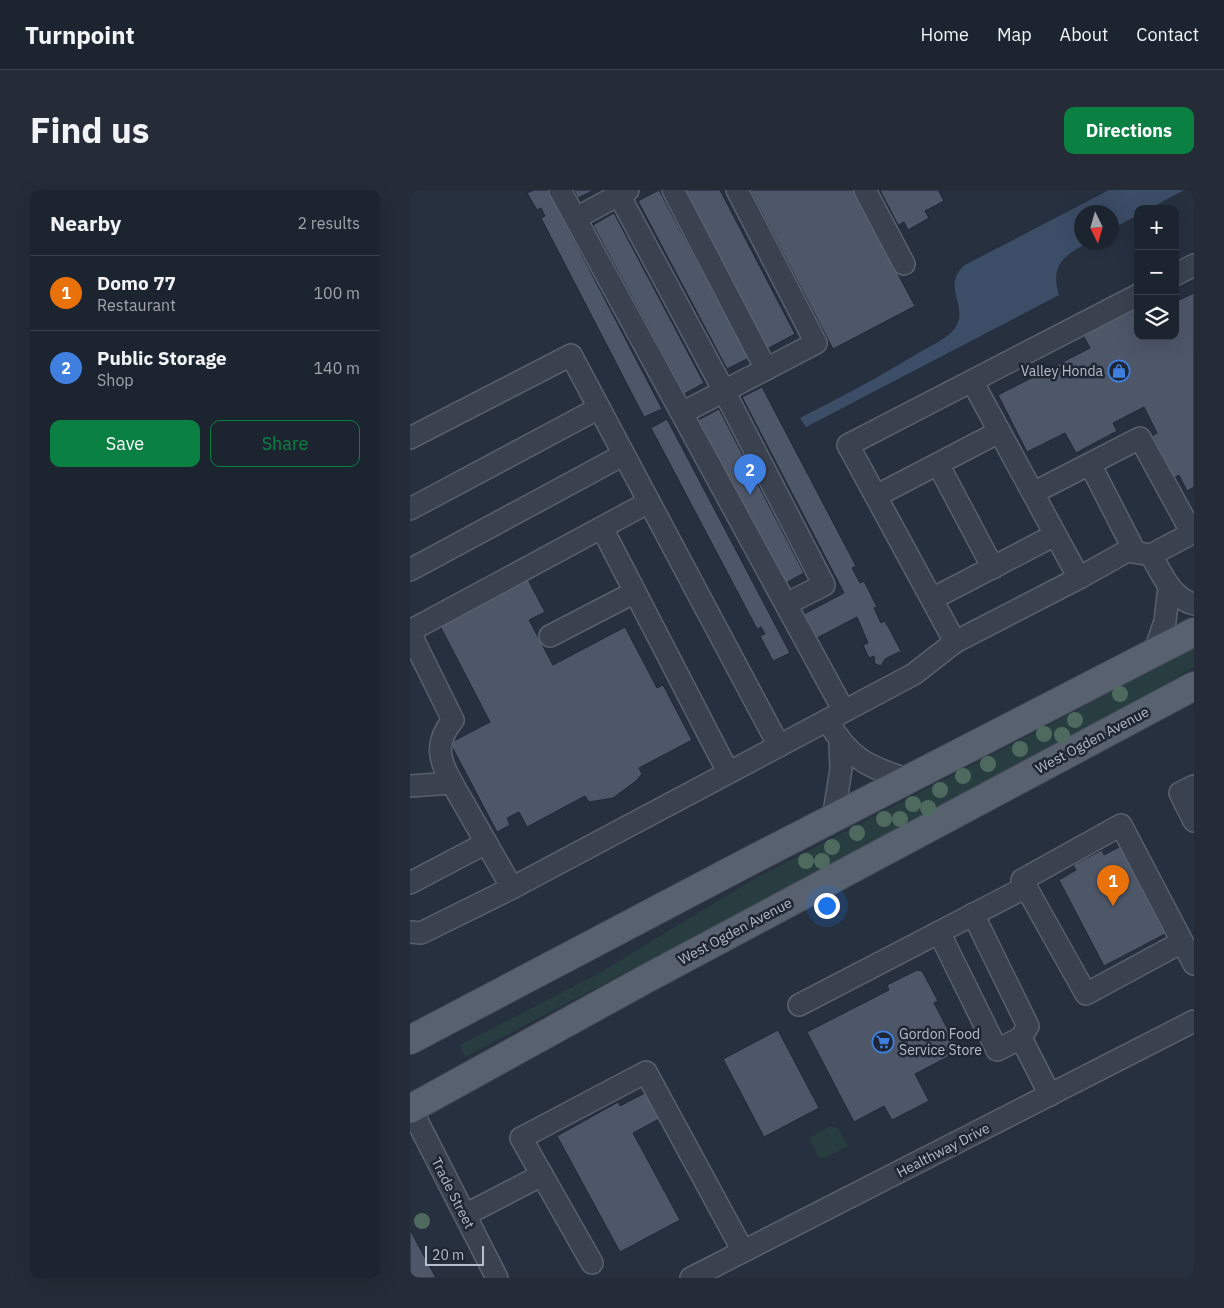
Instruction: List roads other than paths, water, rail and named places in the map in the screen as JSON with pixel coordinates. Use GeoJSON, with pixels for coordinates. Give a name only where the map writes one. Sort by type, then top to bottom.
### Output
{"type":"FeatureCollection","features":[{"type":"Feature","properties":{"kind":"main road"},"geometry":{"type":"LineString","coordinates":[[410,1040],[1194,632]]}},
{"type":"Feature","properties":{"kind":"main road","name":"West Ogden Avenue"},"geometry":{"type":"LineString","coordinates":[[410,1108],[1194,686]]}},
{"type":"Feature","properties":{"kind":"street"},"geometry":{"type":"LineString","coordinates":[[560,190],[786,604],[835,716],[840,743],[841,768],[833,819]]}},
{"type":"Feature","properties":{"kind":"street"},"geometry":{"type":"LineString","coordinates":[[673,190],[766,369]]}},
{"type":"Feature","properties":{"kind":"street"},"geometry":{"type":"LineString","coordinates":[[682,414],[816,343],[737,190]]}},
{"type":"Feature","properties":{"kind":"street"},"geometry":{"type":"LineString","coordinates":[[865,190],[904,264]]}},
{"type":"Feature","properties":{"kind":"street"},"geometry":{"type":"LineString","coordinates":[[576,218],[623,192],[824,585],[786,604]]}},
{"type":"Feature","properties":{"kind":"street"},"geometry":{"type":"LineString","coordinates":[[1179,273],[1194,265]]}},
{"type":"Feature","properties":{"kind":"street"},"geometry":{"type":"LineString","coordinates":[[955,642],[848,445],[1134,297]]}},
{"type":"Feature","properties":{"kind":"street"},"geometry":{"type":"LineString","coordinates":[[410,438],[570,355],[779,746]]}},
{"type":"Feature","properties":{"kind":"street"},"geometry":{"type":"LineString","coordinates":[[972,381],[1079,578]]}},
{"type":"Feature","properties":{"kind":"street"},"geometry":{"type":"LineString","coordinates":[[410,509],[599,408]]}},
{"type":"Feature","properties":{"kind":"street"},"geometry":{"type":"LineString","coordinates":[[876,496],[999,432]]}},
{"type":"Feature","properties":{"kind":"street"},"geometry":{"type":"LineString","coordinates":[[410,932],[421,933],[512,888],[914,674],[955,642],[1127,551],[1143,554],[1193,532],[1140,438],[1033,493]]}},
{"type":"Feature","properties":{"kind":"street"},"geometry":{"type":"LineString","coordinates":[[410,570],[623,454]]}},
{"type":"Feature","properties":{"kind":"street"},"geometry":{"type":"LineString","coordinates":[[938,464],[993,568]]}},
{"type":"Feature","properties":{"kind":"street"},"geometry":{"type":"LineString","coordinates":[[1090,464],[1143,554],[1169,587],[1188,602],[1194,604]]}},
{"type":"Feature","properties":{"kind":"street"},"geometry":{"type":"LineString","coordinates":[[512,888],[441,762],[444,730],[453,720],[410,632],[649,502]]}},
{"type":"Feature","properties":{"kind":"street"},"geometry":{"type":"LineString","coordinates":[[602,528],[728,772]]}},
{"type":"Feature","properties":{"kind":"street"},"geometry":{"type":"LineString","coordinates":[[932,599],[1055,535]]}},
{"type":"Feature","properties":{"kind":"street"},"geometry":{"type":"LineString","coordinates":[[1154,654],[1165,621],[1169,587]]}},
{"type":"Feature","properties":{"kind":"street"},"geometry":{"type":"LineString","coordinates":[[550,636],[635,592]]}},
{"type":"Feature","properties":{"kind":"street"},"geometry":{"type":"LineString","coordinates":[[840,743],[862,762],[876,770],[910,780]]}},
{"type":"Feature","properties":{"kind":"street"},"geometry":{"type":"LineString","coordinates":[[410,786],[452,784]]}},
{"type":"Feature","properties":{"kind":"street"},"geometry":{"type":"LineString","coordinates":[[1194,786],[1180,793],[1194,820]]}},
{"type":"Feature","properties":{"kind":"street"},"geometry":{"type":"LineString","coordinates":[[1182,942],[1086,994],[1022,880],[1121,825],[1194,964]]}},
{"type":"Feature","properties":{"kind":"street"},"geometry":{"type":"LineString","coordinates":[[410,883],[486,843]]}},
{"type":"Feature","properties":{"kind":"street"},"geometry":{"type":"LineString","coordinates":[[799,1005],[1026,887]]}},
{"type":"Feature","properties":{"kind":"street"},"geometry":{"type":"LineString","coordinates":[[939,932],[997,1050],[1022,1038],[1028,1026],[973,914]]}},
{"type":"Feature","properties":{"kind":"street","name":"Healthway Drive"},"geometry":{"type":"LineString","coordinates":[[691,1278],[1194,1021]]}},
{"type":"Feature","properties":{"kind":"street"},"geometry":{"type":"LineString","coordinates":[[1022,1038],[1050,1095]]}},
{"type":"Feature","properties":{"kind":"street"},"geometry":{"type":"LineString","coordinates":[[592,1263],[521,1138],[646,1072],[743,1251]]}},
{"type":"Feature","properties":{"kind":"street","name":"Trade Street"},"geometry":{"type":"LineString","coordinates":[[410,1108],[497,1278]]}},
{"type":"Feature","properties":{"kind":"street"},"geometry":{"type":"LineString","coordinates":[[465,1214],[542,1174]]}},
{"type":"Feature","properties":{"kind":"water"},"geometry":{"type":"Polygon","coordinates":[[[1109,190],[1184,190],[1156,205],[1134,205],[1134,217],[1119,225],[1119,205],[1080,205],[1109,190]]]}},
{"type":"Feature","properties":{"kind":"water"},"geometry":{"type":"Polygon","coordinates":[[[1074,208],[1074,250],[1076,250],[1065,258],[1058,269],[1056,276],[1059,295],[806,427],[800,418],[939,342],[952,332],[959,320],[955,281],[958,273],[965,265],[1074,208]]]}},
{"type":"Feature","properties":{"kind":"place","name":"Valley Honda"},"geometry":{"type":"Point","coordinates":[1119,371]}},
{"type":"Feature","properties":{"kind":"place","name":"Public Storage"},"geometry":{"type":"Point","coordinates":[750,495]}},
{"type":"Feature","properties":{"kind":"place","name":"Domo 77"},"geometry":{"type":"Point","coordinates":[1113,906]}},
{"type":"Feature","properties":{"kind":"place","name":"Gordon Food Service Store"},"geometry":{"type":"Point","coordinates":[883,1042]}}]}
